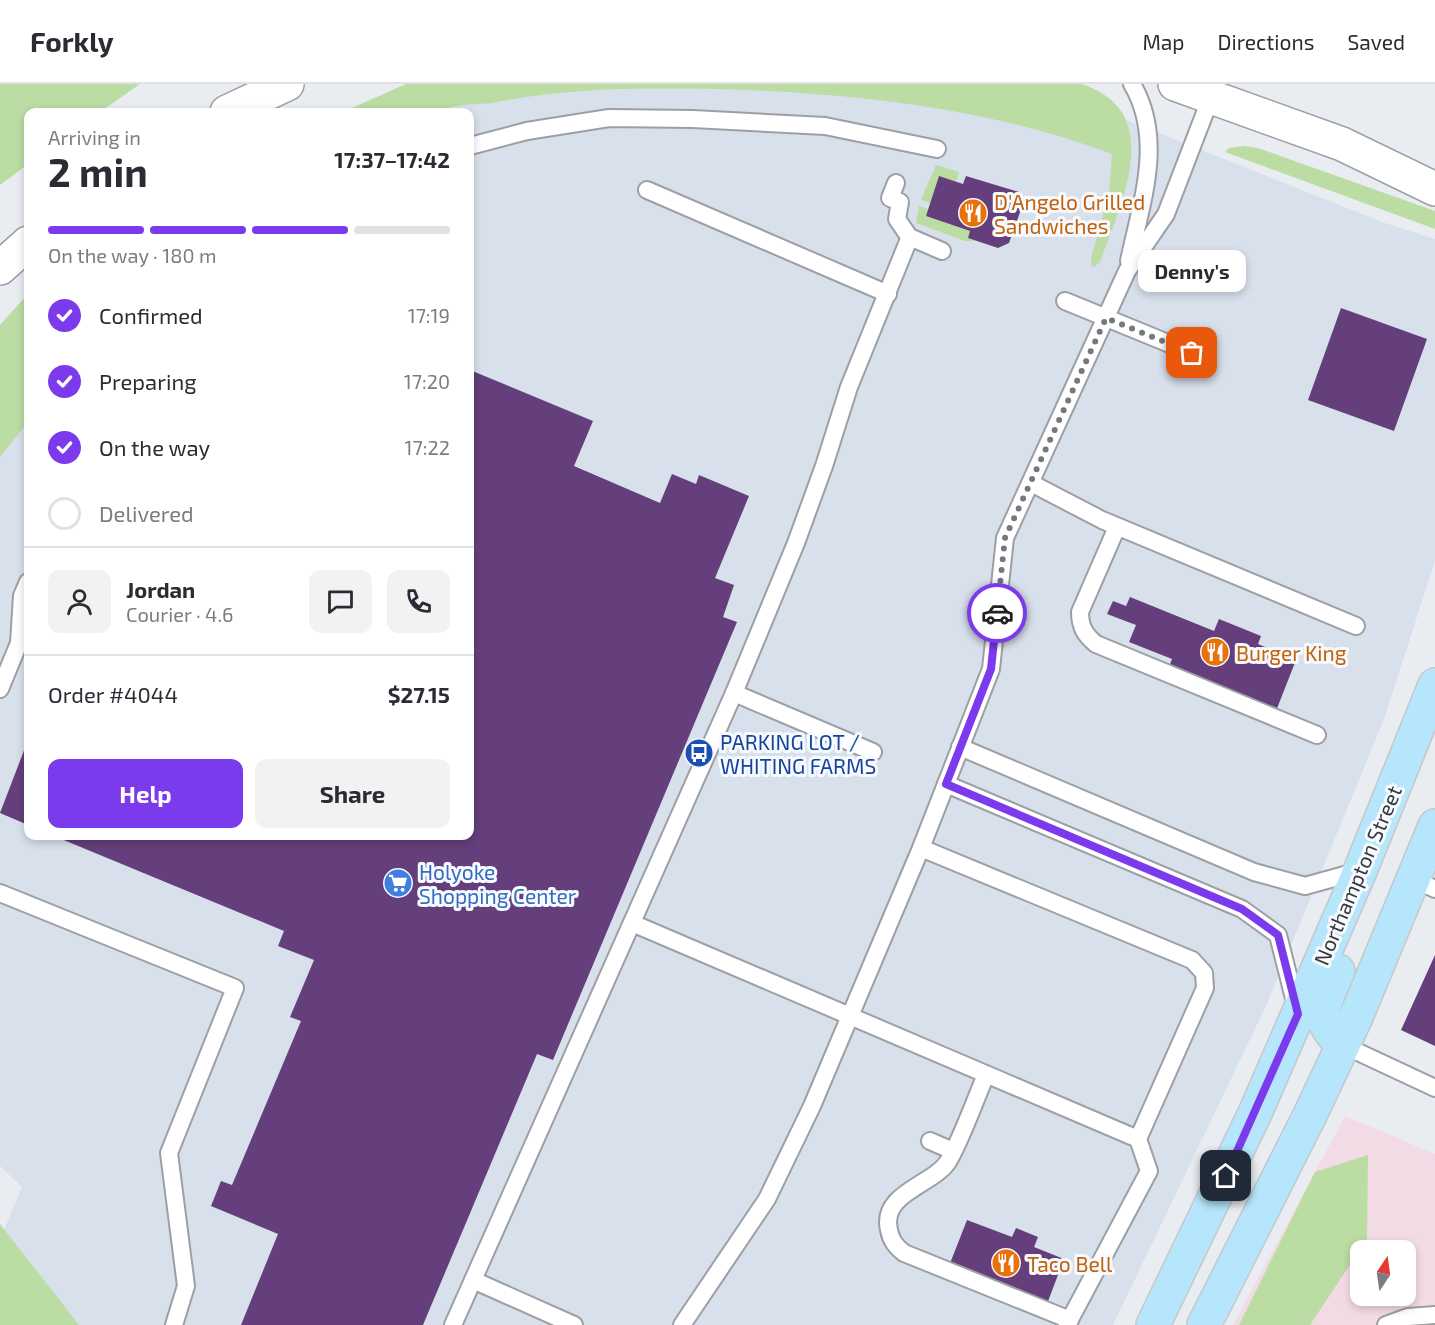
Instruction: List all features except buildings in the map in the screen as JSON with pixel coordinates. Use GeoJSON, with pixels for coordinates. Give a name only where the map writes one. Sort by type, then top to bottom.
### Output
{"type":"FeatureCollection","features":[{"type":"Feature","properties":{"kind":"main road"},"geometry":{"type":"LineString","coordinates":[[236,108],[287,84]]}},
{"type":"Feature","properties":{"kind":"main road"},"geometry":{"type":"LineString","coordinates":[[1175,84],[1342,144],[1435,189]]}},
{"type":"Feature","properties":{"kind":"main road"},"geometry":{"type":"LineString","coordinates":[[1342,144],[1435,165]]}},
{"type":"Feature","properties":{"kind":"main road"},"geometry":{"type":"LineString","coordinates":[[0,268],[24,247]]}},
{"type":"Feature","properties":{"kind":"main road","name":"Northampton Street"},"geometry":{"type":"LineString","coordinates":[[1153,1325],[1256,1111],[1360,870],[1435,685]]}},
{"type":"Feature","properties":{"kind":"main road"},"geometry":{"type":"LineString","coordinates":[[1343,1045],[1323,1022],[1323,1006],[1435,740]]}},
{"type":"Feature","properties":{"kind":"main road"},"geometry":{"type":"LineString","coordinates":[[1204,1325],[1424,884],[1435,826]]}},
{"type":"Feature","properties":{"kind":"lane"},"geometry":{"type":"LineString","coordinates":[[1127,271],[1151,147],[1145,118],[1132,84]]}},
{"type":"Feature","properties":{"kind":"lane"},"geometry":{"type":"LineString","coordinates":[[682,1325],[767,1199],[812,1106],[921,848],[991,669],[1005,538],[1127,271],[1166,214],[1211,97]]}},
{"type":"Feature","properties":{"kind":"lane"},"geometry":{"type":"LineString","coordinates":[[474,145],[527,130],[609,118],[693,119],[825,126],[938,149]]}},
{"type":"Feature","properties":{"kind":"lane"},"geometry":{"type":"LineString","coordinates":[[896,183],[890,198],[900,202],[897,219],[910,238],[942,251]]}},
{"type":"Feature","properties":{"kind":"lane"},"geometry":{"type":"LineString","coordinates":[[647,190],[888,294]]}},
{"type":"Feature","properties":{"kind":"lane"},"geometry":{"type":"LineString","coordinates":[[453,1325],[734,693],[824,466],[849,387],[910,238]]}},
{"type":"Feature","properties":{"kind":"lane"},"geometry":{"type":"LineString","coordinates":[[1065,301],[1192,353]]}},
{"type":"Feature","properties":{"kind":"lane"},"geometry":{"type":"LineString","coordinates":[[1031,483],[1117,527],[1356,626]]}},
{"type":"Feature","properties":{"kind":"lane"},"geometry":{"type":"LineString","coordinates":[[1117,527],[1080,612],[1080,622],[1089,638],[1096,644],[1317,735]]}},
{"type":"Feature","properties":{"kind":"lane"},"geometry":{"type":"LineString","coordinates":[[0,689],[19,643],[24,591]]}},
{"type":"Feature","properties":{"kind":"lane"},"geometry":{"type":"LineString","coordinates":[[734,693],[873,752]]}},
{"type":"Feature","properties":{"kind":"lane"},"geometry":{"type":"LineString","coordinates":[[960,747],[1254,872],[1305,886],[1360,870]]}},
{"type":"Feature","properties":{"kind":"lane"},"geometry":{"type":"LineString","coordinates":[[946,784],[1242,909],[1278,935],[1298,1014]]}},
{"type":"Feature","properties":{"kind":"lane"},"geometry":{"type":"LineString","coordinates":[[921,848],[1192,960],[1204,973],[1205,988],[1138,1139],[1149,1171],[1068,1323],[904,1252],[896,1247],[888,1226],[893,1206],[945,1166],[986,1075]]}},
{"type":"Feature","properties":{"kind":"lane"},"geometry":{"type":"LineString","coordinates":[[0,893],[236,988],[169,1153],[186,1286],[174,1325]]}},
{"type":"Feature","properties":{"kind":"lane"},"geometry":{"type":"LineString","coordinates":[[632,923],[1138,1139]]}},
{"type":"Feature","properties":{"kind":"lane"},"geometry":{"type":"LineString","coordinates":[[1343,1045],[1435,1088]]}},
{"type":"Feature","properties":{"kind":"lane"},"geometry":{"type":"LineString","coordinates":[[930,1141],[953,1151]]}},
{"type":"Feature","properties":{"kind":"lane"},"geometry":{"type":"LineString","coordinates":[[473,1280],[574,1325]]}},
{"type":"Feature","properties":{"kind":"lane"},"geometry":{"type":"LineString","coordinates":[[1386,1325],[1408,1317],[1435,1315]]}},
{"type":"Feature","properties":{"kind":"shaded area","name":"Holyoke Shopping Center"},"geometry":{"type":"Polygon","coordinates":[[[1024,84],[1099,109],[1385,223],[1435,239],[1435,561],[1384,719],[1266,1006],[1113,1325],[0,1325],[0,1239],[22,1187],[0,1166],[0,444],[24,403],[24,840],[474,840],[474,108],[391,108],[444,86],[1024,84]]]}},
{"type":"Feature","properties":{"kind":"shaded area"},"geometry":{"type":"Polygon","coordinates":[[[1345,1116],[1435,1154],[1435,1325],[1233,1325],[1345,1116]]]}},
{"type":"Feature","properties":{"kind":"green space"},"geometry":{"type":"Polygon","coordinates":[[[0,84],[140,84],[106,108],[24,108],[24,167],[0,185],[0,84]]]}},
{"type":"Feature","properties":{"kind":"green space"},"geometry":{"type":"Polygon","coordinates":[[[406,84],[1081,84],[1108,97],[1123,115],[1131,137],[1131,162],[1118,214],[1100,262],[1094,267],[1091,265],[1091,258],[1109,194],[1112,154],[1064,138],[968,114],[869,99],[719,89],[581,91],[450,108],[352,108],[406,84]]]}},
{"type":"Feature","properties":{"kind":"green space"},"geometry":{"type":"Polygon","coordinates":[[[1244,146],[1258,148],[1435,211],[1435,229],[1225,152],[1229,148],[1244,146]]]}},
{"type":"Feature","properties":{"kind":"green space"},"geometry":{"type":"Polygon","coordinates":[[[936,165],[959,172],[956,182],[939,177],[930,203],[921,200],[936,165]]]}},
{"type":"Feature","properties":{"kind":"green space"},"geometry":{"type":"Polygon","coordinates":[[[919,206],[928,209],[926,216],[970,231],[968,238],[977,241],[965,241],[916,223],[919,206]]]}},
{"type":"Feature","properties":{"kind":"green space"},"geometry":{"type":"Polygon","coordinates":[[[24,298],[24,427],[0,457],[0,325],[24,298]]]}},
{"type":"Feature","properties":{"kind":"green space"},"geometry":{"type":"Polygon","coordinates":[[[1368,1155],[1367,1239],[1350,1240],[1350,1265],[1310,1325],[1239,1325],[1315,1172],[1368,1155]]]}},
{"type":"Feature","properties":{"kind":"green space"},"geometry":{"type":"Polygon","coordinates":[[[0,1224],[79,1325],[0,1325],[0,1224]]]}},
{"type":"Feature","properties":{"kind":"way so far"},"geometry":{"type":"LineString","coordinates":[[997,613],[1005,538],[1106,318],[1192,353]]}},
{"type":"Feature","properties":{"kind":"place","name":"D'Angelo Grilled Sandwiches"},"geometry":{"type":"Point","coordinates":[973,213]}},
{"type":"Feature","properties":{"kind":"place","name":"Denny's"},"geometry":{"type":"Point","coordinates":[1192,353]}},
{"type":"Feature","properties":{"kind":"place","name":"Burger King"},"geometry":{"type":"Point","coordinates":[1215,652]}},
{"type":"Feature","properties":{"kind":"place","name":"PARKING LOT / WHITING FARMS"},"geometry":{"type":"Point","coordinates":[699,753]}},
{"type":"Feature","properties":{"kind":"place","name":"Holyoke Shopping Center"},"geometry":{"type":"Point","coordinates":[398,883]}},
{"type":"Feature","properties":{"kind":"place","name":"Taco Bell"},"geometry":{"type":"Point","coordinates":[1006,1263]}},
{"type":"Feature","properties":{"kind":"route"},"geometry":{"type":"LineString","coordinates":[[997,613],[991,669],[946,784],[1242,909],[1278,935],[1298,1014],[1226,1176]]}}]}
